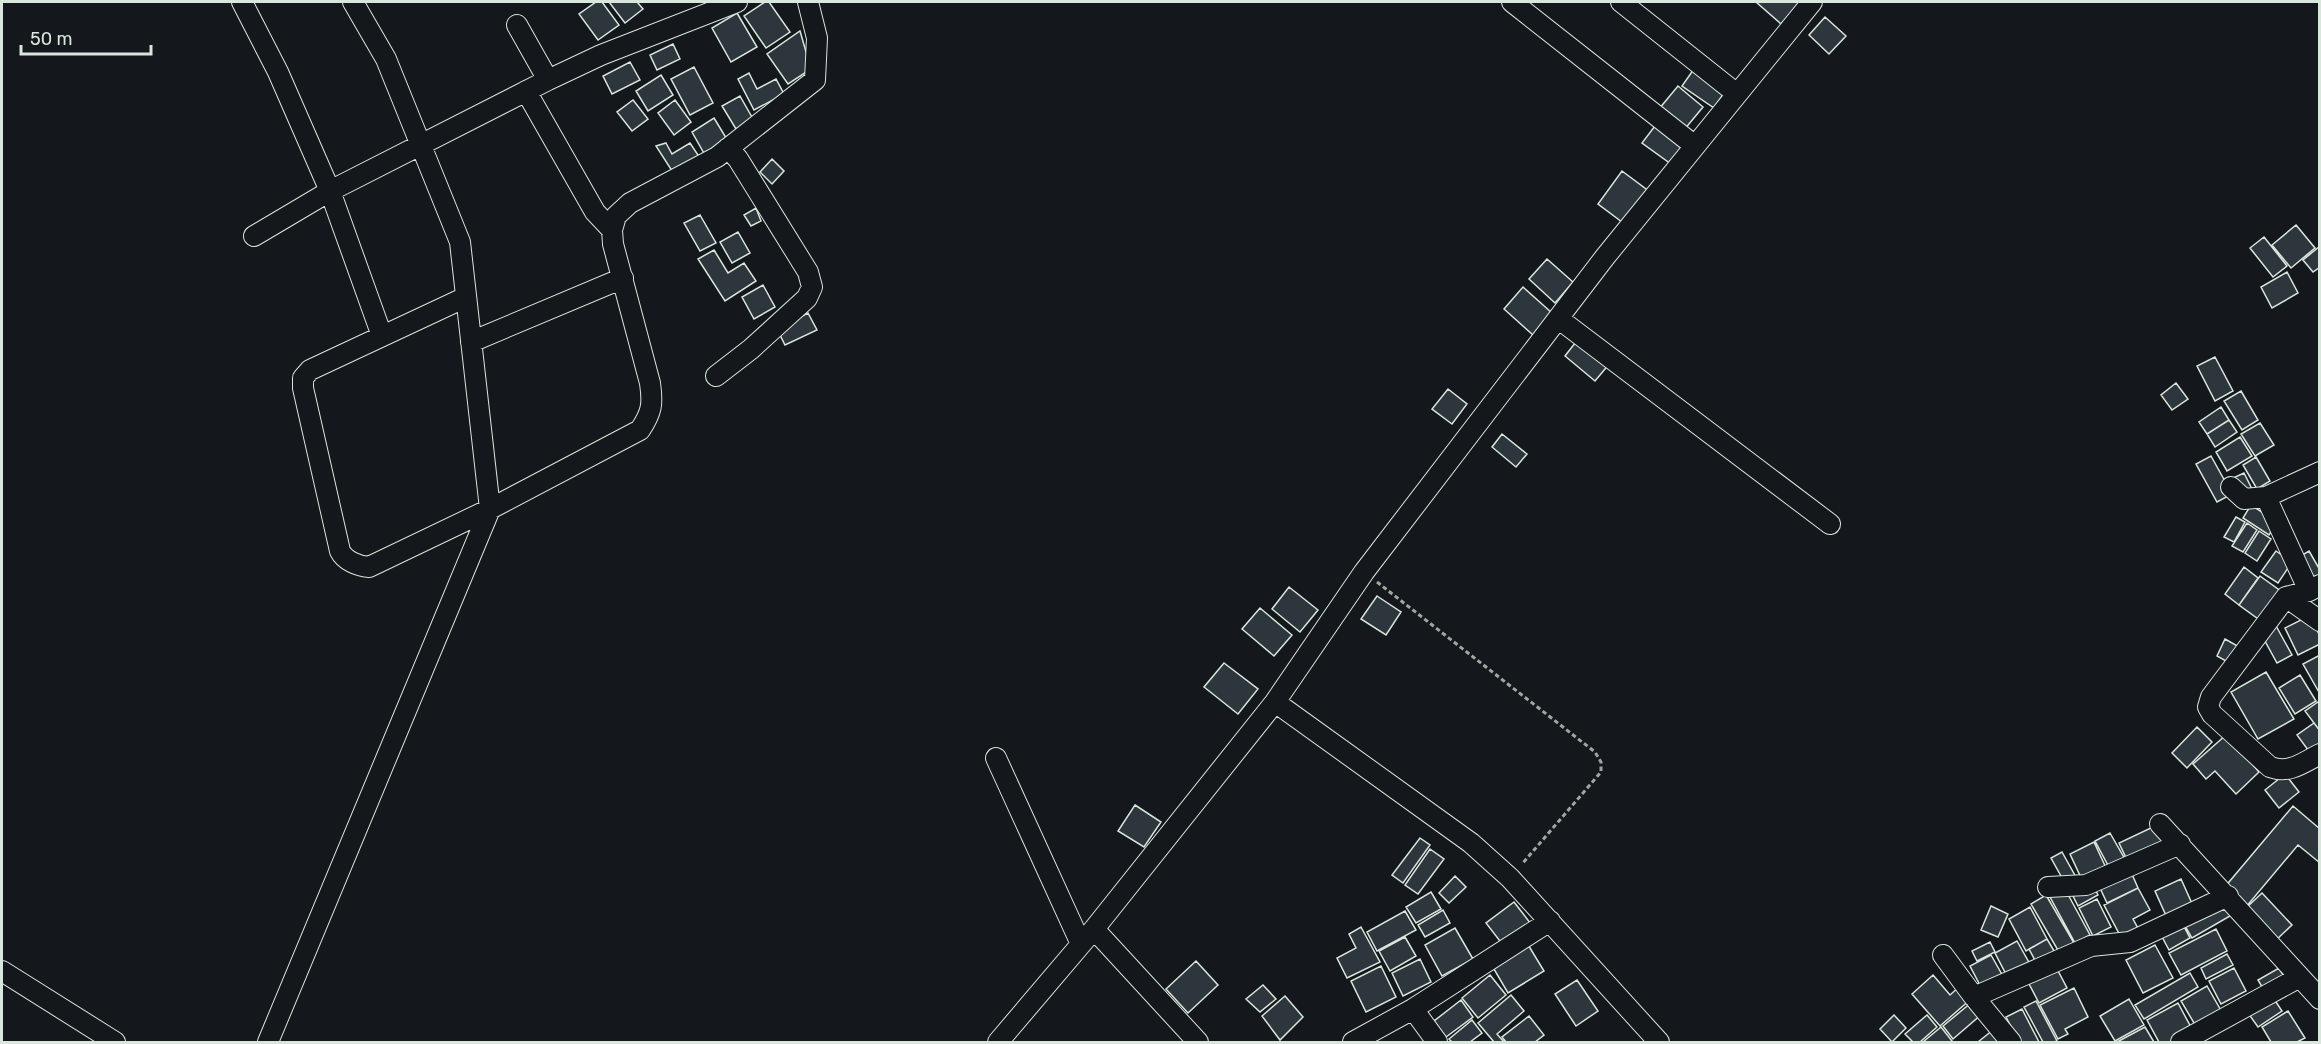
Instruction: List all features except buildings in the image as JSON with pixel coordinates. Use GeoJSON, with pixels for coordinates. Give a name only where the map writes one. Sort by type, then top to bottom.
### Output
{"type":"FeatureCollection","features":[{"type":"Feature","properties":{"kind":"street"},"geometry":{"type":"LineString","coordinates":[[242,2],[278,72],[330,191],[382,336]]}},
{"type":"Feature","properties":{"kind":"street"},"geometry":{"type":"LineString","coordinates":[[268,1042],[490,509],[460,242],[386,59],[353,2]]}},
{"type":"Feature","properties":{"kind":"street"},"geometry":{"type":"LineString","coordinates":[[254,236],[330,191],[548,80],[601,55],[737,2]]}},
{"type":"Feature","properties":{"kind":"street"},"geometry":{"type":"LineString","coordinates":[[466,297],[310,370],[303,378],[303,388],[342,556],[358,566],[369,567],[490,509],[640,430],[649,417],[652,401],[650,383],[612,230],[616,216],[630,203],[717,157],[815,80],[817,38],[808,2]]}},
{"type":"Feature","properties":{"kind":"street"},"geometry":{"type":"LineString","coordinates":[[1512,2],[1695,146]]}},
{"type":"Feature","properties":{"kind":"street"},"geometry":{"type":"LineString","coordinates":[[1621,2],[1737,94]]}},
{"type":"Feature","properties":{"kind":"street"},"geometry":{"type":"LineString","coordinates":[[998,1042],[1088,936],[1275,702],[1364,572],[1605,257],[1812,2]]}},
{"type":"Feature","properties":{"kind":"street"},"geometry":{"type":"LineString","coordinates":[[517,25],[548,80]]}},
{"type":"Feature","properties":{"kind":"street"},"geometry":{"type":"LineString","coordinates":[[526,91],[595,212],[612,230]]}},
{"type":"Feature","properties":{"kind":"street"},"geometry":{"type":"LineString","coordinates":[[716,376],[751,349],[807,298],[812,287],[808,272],[738,159],[728,148]]}},
{"type":"Feature","properties":{"kind":"street"},"geometry":{"type":"LineString","coordinates":[[471,342],[623,278]]}},
{"type":"Feature","properties":{"kind":"street"},"geometry":{"type":"LineString","coordinates":[[1559,319],[1830,524]]}},
{"type":"Feature","properties":{"kind":"street"},"geometry":{"type":"LineString","coordinates":[[2230,487],[2244,499],[2266,497],[2319,472]]}},
{"type":"Feature","properties":{"kind":"street"},"geometry":{"type":"LineString","coordinates":[[2266,497],[2314,588],[2286,597],[2211,697],[2208,707],[2212,714],[2270,767],[2281,771],[2291,769],[2319,754]]}},
{"type":"Feature","properties":{"kind":"street"},"geometry":{"type":"LineString","coordinates":[[2286,597],[2319,621]]}},
{"type":"Feature","properties":{"kind":"street"},"geometry":{"type":"LineString","coordinates":[[1275,702],[1471,843],[1510,878],[1659,1042]]}},
{"type":"Feature","properties":{"kind":"street"},"geometry":{"type":"LineString","coordinates":[[996,758],[1088,936],[1198,1042]]}},
{"type":"Feature","properties":{"kind":"street"},"geometry":{"type":"LineString","coordinates":[[2160,824],[2228,896],[2298,978],[2319,999]]}},
{"type":"Feature","properties":{"kind":"street"},"geometry":{"type":"LineString","coordinates":[[2048,887],[2086,885],[2180,844]]}},
{"type":"Feature","properties":{"kind":"street"},"geometry":{"type":"LineString","coordinates":[[1974,997],[2091,946],[2130,942],[2228,896]]}},
{"type":"Feature","properties":{"kind":"street"},"geometry":{"type":"LineString","coordinates":[[1353,1042],[1413,1009],[1550,921]]}},
{"type":"Feature","properties":{"kind":"street"},"geometry":{"type":"LineString","coordinates":[[1943,955],[2011,1042]]}},
{"type":"Feature","properties":{"kind":"street"},"geometry":{"type":"LineString","coordinates":[[2,971],[115,1042]]}},
{"type":"Feature","properties":{"kind":"street"},"geometry":{"type":"LineString","coordinates":[[2181,1042],[2298,978]]}},
{"type":"Feature","properties":{"kind":"street"},"geometry":{"type":"LineString","coordinates":[[1413,1009],[1437,1042]]}},
{"type":"Feature","properties":{"kind":"path"},"geometry":{"type":"LineString","coordinates":[[1364,572],[1595,752],[1601,762],[1601,772],[1510,878]]}}]}
